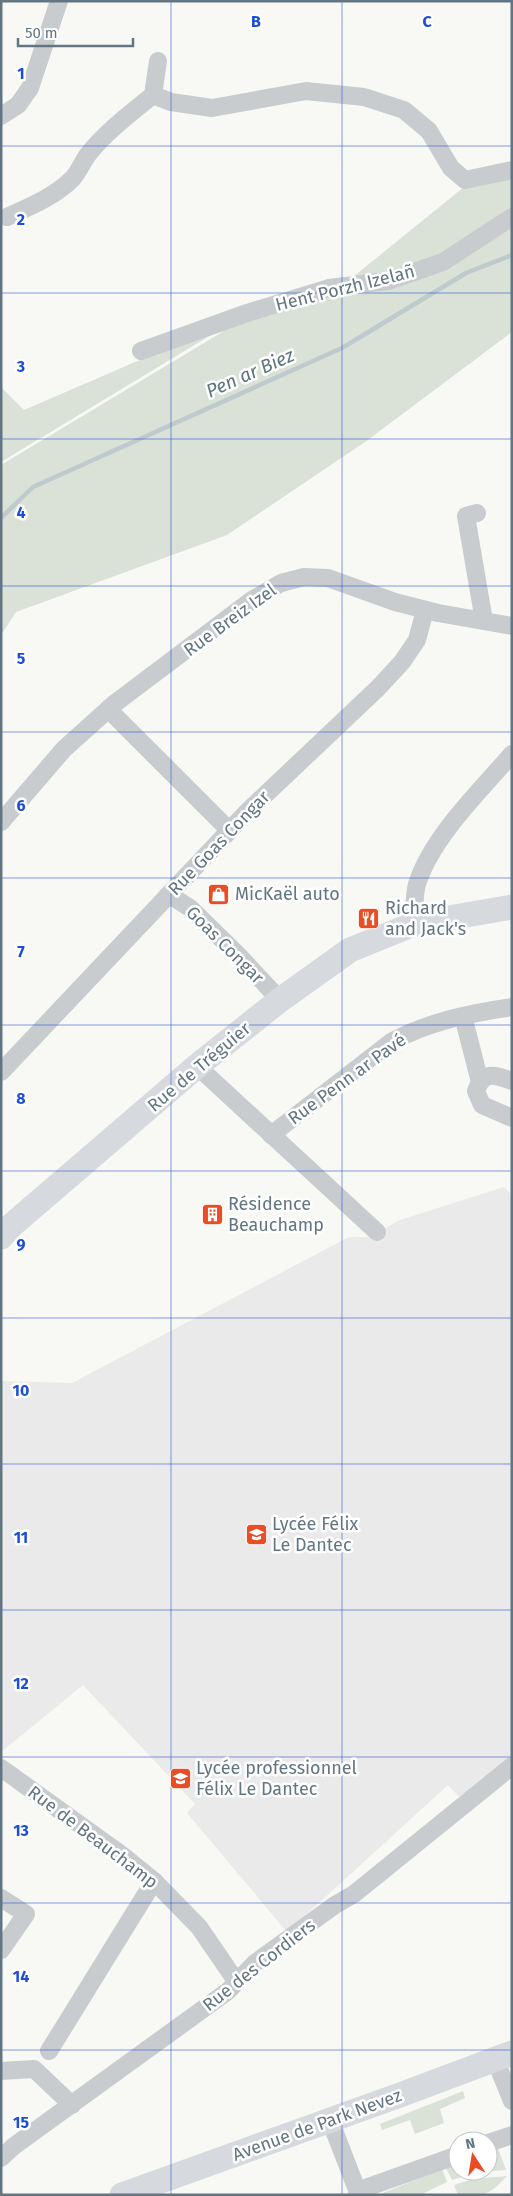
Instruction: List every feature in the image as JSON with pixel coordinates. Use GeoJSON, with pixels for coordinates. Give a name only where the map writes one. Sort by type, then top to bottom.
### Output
{"type":"FeatureCollection","features":[{"type":"Feature","properties":{"kind":"main road","name":"Rue de Tréguier"},"geometry":{"type":"LineString","coordinates":[[7,1226],[197,1066],[280,1000],[350,950],[414,924],[512,907]]}},
{"type":"Feature","properties":{"kind":"main road","name":"Avenue de Park Nevez"},"geometry":{"type":"LineString","coordinates":[[122,2195],[504,2056]]}},
{"type":"Feature","properties":{"kind":"street"},"geometry":{"type":"LineString","coordinates":[[1,116],[18,105],[30,88],[59,1]]}},
{"type":"Feature","properties":{"kind":"street"},"geometry":{"type":"LineString","coordinates":[[6,217],[51,194],[73,178],[90,152],[111,130],[153,95],[158,61]]}},
{"type":"Feature","properties":{"kind":"street"},"geometry":{"type":"LineString","coordinates":[[153,95],[171,102],[212,108],[306,91],[364,97],[404,110],[429,132],[451,168],[466,180],[512,170]]}},
{"type":"Feature","properties":{"kind":"street","name":"Hent Porzh Izelañ"},"geometry":{"type":"LineString","coordinates":[[141,350],[247,313],[329,288],[388,281],[443,262],[512,218]]}},
{"type":"Feature","properties":{"kind":"street"},"geometry":{"type":"LineString","coordinates":[[478,514],[466,516],[484,621]]}},
{"type":"Feature","properties":{"kind":"street","name":"Rue Breiz Izel"},"geometry":{"type":"LineString","coordinates":[[1,822],[64,749],[108,710],[252,600],[281,583],[304,577],[328,578],[395,602],[425,610],[512,626]]}},
{"type":"Feature","properties":{"kind":"street","name":"Rue Goas Congar"},"geometry":{"type":"LineString","coordinates":[[1,1072],[230,830],[378,688],[402,662],[417,640],[425,610]]}},
{"type":"Feature","properties":{"kind":"street"},"geometry":{"type":"LineString","coordinates":[[108,710],[230,830]]}},
{"type":"Feature","properties":{"kind":"street"},"geometry":{"type":"LineString","coordinates":[[414,924],[417,883],[428,859],[448,829],[512,754]]}},
{"type":"Feature","properties":{"kind":"street","name":"Goas Congar"},"geometry":{"type":"LineString","coordinates":[[167,896],[176,899],[190,908],[240,956],[280,1000]]}},
{"type":"Feature","properties":{"kind":"street","name":"Rue Penn ar Pavé"},"geometry":{"type":"LineString","coordinates":[[271,1135],[391,1042],[426,1025],[512,1007]]}},
{"type":"Feature","properties":{"kind":"street"},"geometry":{"type":"LineString","coordinates":[[463,1016],[480,1082]]}},
{"type":"Feature","properties":{"kind":"street","name":"Rue Penn ar Pavé"},"geometry":{"type":"LineString","coordinates":[[197,1066],[377,1232]]}},
{"type":"Feature","properties":{"kind":"street"},"geometry":{"type":"LineString","coordinates":[[512,1081],[492,1075],[487,1076],[480,1082],[476,1090],[482,1105],[512,1118]]}},
{"type":"Feature","properties":{"kind":"street","name":"Rue des Cordiers"},"geometry":{"type":"LineString","coordinates":[[1,2158],[14,2146],[228,1991],[255,1963],[335,1905],[354,1894],[512,1766]]}},
{"type":"Feature","properties":{"kind":"street","name":"Rue de Beauchamp"},"geometry":{"type":"LineString","coordinates":[[1,1768],[122,1855],[154,1881],[199,1927],[236,1981]]}},
{"type":"Feature","properties":{"kind":"street"},"geometry":{"type":"LineString","coordinates":[[49,2051],[154,1881]]}},
{"type":"Feature","properties":{"kind":"street"},"geometry":{"type":"LineString","coordinates":[[1,1898],[26,1914],[1,1950]]}},
{"type":"Feature","properties":{"kind":"street"},"geometry":{"type":"LineString","coordinates":[[504,2056],[512,2101]]}},
{"type":"Feature","properties":{"kind":"street"},"geometry":{"type":"LineString","coordinates":[[1,2071],[34,2069],[72,2105]]}},
{"type":"Feature","properties":{"kind":"street"},"geometry":{"type":"LineString","coordinates":[[330,2120],[358,2193],[448,2158]]}},
{"type":"Feature","properties":{"kind":"street"},"geometry":{"type":"LineString","coordinates":[[498,2140],[512,2135]]}},
{"type":"Feature","properties":{"kind":"shaded area"},"geometry":{"type":"Polygon","coordinates":[[[512,177],[512,332],[365,442],[227,535],[16,612],[1,635],[1,465],[249,316],[327,298],[464,187],[512,177]]]}},
{"type":"Feature","properties":{"kind":"shaded area"},"geometry":{"type":"Polygon","coordinates":[[[244,315],[1,462],[1,387],[24,410],[244,315]]]}},
{"type":"Feature","properties":{"kind":"shaded area","name":"Lycée Félix Le Dantec"},"geometry":{"type":"Polygon","coordinates":[[[504,1187],[512,1195],[512,1758],[462,1800],[448,1785],[287,1932],[187,1813],[195,1804],[83,1685],[1,1752],[1,1381],[72,1383],[349,1237],[369,1237],[400,1220],[504,1187]]]}},
{"type":"Feature","properties":{"kind":"shaded area"},"geometry":{"type":"Polygon","coordinates":[[[463,2091],[465,2098],[440,2109],[444,2123],[415,2134],[410,2120],[382,2130],[380,2124],[463,2091]]]}},
{"type":"Feature","properties":{"kind":"shaded area"},"geometry":{"type":"Polygon","coordinates":[[[498,2148],[506,2170],[498,2171],[498,2148]]]}},
{"type":"Feature","properties":{"kind":"shaded area"},"geometry":{"type":"Polygon","coordinates":[[[442,2169],[447,2182],[420,2195],[378,2195],[442,2169]]]}},
{"type":"Feature","properties":{"kind":"shaded area"},"geometry":{"type":"Polygon","coordinates":[[[507,2176],[491,2191],[481,2194],[458,2195],[454,2185],[467,2181],[498,2181],[498,2177],[507,2176]]]}},
{"type":"Feature","properties":{"kind":"waterway","name":"Pen ar Biez"},"geometry":{"type":"LineString","coordinates":[[1,518],[33,487],[342,348],[466,273],[512,255]]}},
{"type":"Feature","properties":{"kind":"place","name":"MicKaël auto"},"geometry":{"type":"Point","coordinates":[219,894]}},
{"type":"Feature","properties":{"kind":"place","name":"Richard and Jack's"},"geometry":{"type":"Point","coordinates":[369,918]}},
{"type":"Feature","properties":{"kind":"place","name":"Résidence Beauchamp"},"geometry":{"type":"Point","coordinates":[212,1214]}},
{"type":"Feature","properties":{"kind":"place","name":"Lycée Félix Le Dantec"},"geometry":{"type":"Point","coordinates":[256,1534]}},
{"type":"Feature","properties":{"kind":"place","name":"Lycée professionnel Félix Le Dantec"},"geometry":{"type":"Point","coordinates":[180,1778]}}]}
